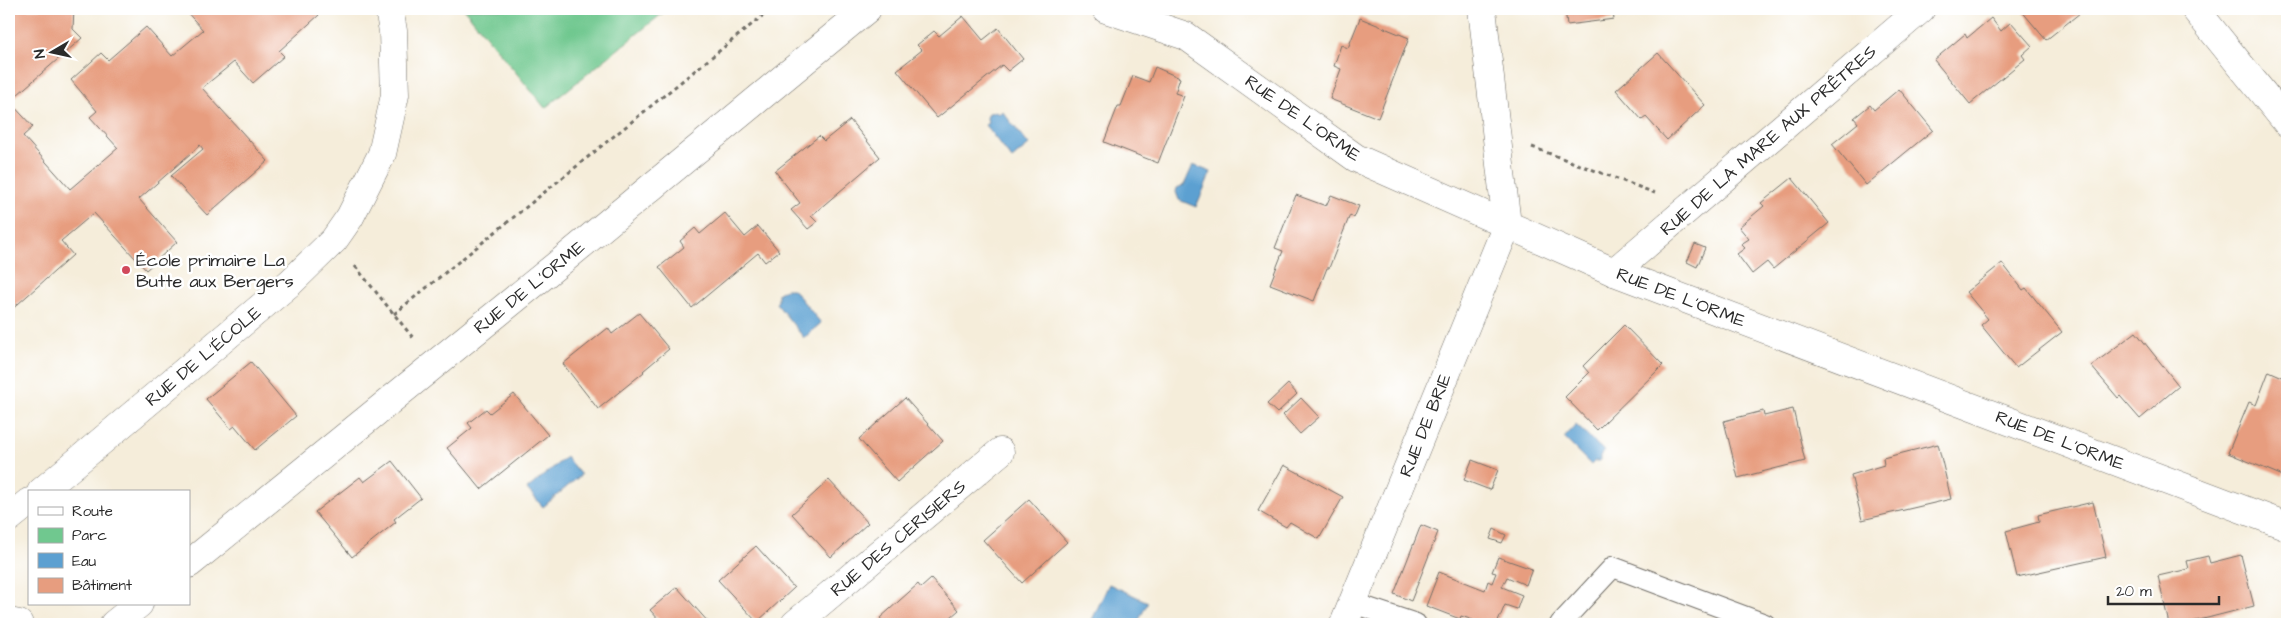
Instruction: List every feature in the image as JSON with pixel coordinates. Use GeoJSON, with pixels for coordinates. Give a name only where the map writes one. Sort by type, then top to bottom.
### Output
{"type":"FeatureCollection","features":[{"type":"Feature","properties":{"kind":"street","name":"RUE DE L'ÉCOLE"},"geometry":{"type":"LineString","coordinates":[[43,490],[291,282],[334,240],[350,217],[382,154],[395,95],[393,31],[389,9]]}},
{"type":"Feature","properties":{"kind":"street","name":"RUE DE L'ORME"},"geometry":{"type":"LineString","coordinates":[[190,563],[867,9]]}},
{"type":"Feature","properties":{"kind":"street","name":"RUE DE L'ORME"},"geometry":{"type":"LineString","coordinates":[[1106,9],[1186,36],[1356,158],[1614,272],[2287,526]]}},
{"type":"Feature","properties":{"kind":"street"},"geometry":{"type":"LineString","coordinates":[[1482,9],[1507,225]]}},
{"type":"Feature","properties":{"kind":"street","name":"RUE DE LA MARE AUX PRÊTRES"},"geometry":{"type":"LineString","coordinates":[[1614,272],[1921,9]]}},
{"type":"Feature","properties":{"kind":"street"},"geometry":{"type":"LineString","coordinates":[[2194,9],[2287,123]]}},
{"type":"Feature","properties":{"kind":"street","name":"RUE DE BRIE"},"geometry":{"type":"LineString","coordinates":[[1349,614],[1507,225]]}},
{"type":"Feature","properties":{"kind":"street","name":"RUE DES CERISIERS"},"geometry":{"type":"LineString","coordinates":[[796,624],[1000,452]]}},
{"type":"Feature","properties":{"kind":"street"},"geometry":{"type":"LineString","coordinates":[[9,518],[28,503]]}},
{"type":"Feature","properties":{"kind":"street"},"geometry":{"type":"LineString","coordinates":[[114,624],[136,606]]}},
{"type":"Feature","properties":{"kind":"street"},"geometry":{"type":"LineString","coordinates":[[9,622],[19,624]]}},
{"type":"Feature","properties":{"kind":"lane"},"geometry":{"type":"LineString","coordinates":[[1560,624],[1613,567],[1765,624]]}},
{"type":"Feature","properties":{"kind":"lane"},"geometry":{"type":"LineString","coordinates":[[1349,614],[1416,624]]}},
{"type":"Feature","properties":{"kind":"path"},"geometry":{"type":"LineString","coordinates":[[394,314],[771,9]]}},
{"type":"Feature","properties":{"kind":"path"},"geometry":{"type":"LineString","coordinates":[[1496,133],[1691,206]]}},
{"type":"Feature","properties":{"kind":"path"},"geometry":{"type":"LineString","coordinates":[[334,240],[435,364]]}},
{"type":"Feature","properties":{"kind":"green space"},"geometry":{"type":"Polygon","coordinates":[[[464,9],[668,9],[545,108],[464,9]]]}},
{"type":"Feature","properties":{"kind":"water"},"geometry":{"type":"Polygon","coordinates":[[[1002,111],[1029,145],[1012,159],[985,125],[988,123],[989,113],[995,112],[999,114],[1002,111]]]}},
{"type":"Feature","properties":{"kind":"water"},"geometry":{"type":"Polygon","coordinates":[[[1193,165],[1211,172],[1196,207],[1179,200],[1176,192],[1177,188],[1184,185],[1193,165]]]}},
{"type":"Feature","properties":{"kind":"water"},"geometry":{"type":"Polygon","coordinates":[[[786,289],[793,289],[821,323],[804,338],[776,303],[778,301],[778,293],[786,289]]]}},
{"type":"Feature","properties":{"kind":"water"},"geometry":{"type":"Polygon","coordinates":[[[1576,425],[1604,451],[1600,456],[1600,461],[1595,461],[1591,465],[1564,438],[1576,425]]]}},
{"type":"Feature","properties":{"kind":"water"},"geometry":{"type":"Polygon","coordinates":[[[566,457],[581,475],[543,507],[527,489],[566,457]]]}},
{"type":"Feature","properties":{"kind":"water"},"geometry":{"type":"Polygon","coordinates":[[[1109,584],[1148,602],[1137,624],[1090,624],[1109,584]]]}},
{"type":"Feature","properties":{"kind":"building"},"geometry":{"type":"Polygon","coordinates":[[[9,9],[74,9],[73,29],[82,38],[9,102],[9,9]]]}},
{"type":"Feature","properties":{"kind":"building"},"geometry":{"type":"Polygon","coordinates":[[[184,9],[313,9],[319,15],[279,51],[284,56],[253,83],[234,62],[202,88],[268,161],[207,215],[171,176],[203,149],[200,145],[139,199],[177,242],[146,270],[94,213],[61,241],[73,255],[9,312],[9,189],[13,185],[9,181],[9,105],[11,103],[33,127],[23,136],[70,189],[118,148],[90,117],[97,111],[71,80],[101,53],[108,60],[146,27],[172,56],[203,30],[184,9]]]}},
{"type":"Feature","properties":{"kind":"building"},"geometry":{"type":"Polygon","coordinates":[[[1565,9],[1612,9],[1614,19],[1567,25],[1565,9]]]}},
{"type":"Feature","properties":{"kind":"building"},"geometry":{"type":"Polygon","coordinates":[[[2020,9],[2085,9],[2046,40],[2020,9]]]}},
{"type":"Feature","properties":{"kind":"building"},"geometry":{"type":"Polygon","coordinates":[[[2277,9],[2287,9],[2287,18],[2285,20],[2277,9]]]}},
{"type":"Feature","properties":{"kind":"building"},"geometry":{"type":"Polygon","coordinates":[[[963,16],[983,40],[998,28],[1023,59],[1008,71],[1002,65],[937,118],[897,70],[922,50],[917,45],[934,31],[939,36],[963,16]]]}},
{"type":"Feature","properties":{"kind":"building"},"geometry":{"type":"Polygon","coordinates":[[[1360,18],[1409,38],[1378,118],[1330,99],[1341,69],[1334,66],[1341,45],[1348,48],[1360,18]]]}},
{"type":"Feature","properties":{"kind":"building"},"geometry":{"type":"Polygon","coordinates":[[[1991,18],[2001,31],[2011,22],[2032,46],[2022,55],[2025,59],[1970,104],[1934,60],[1965,34],[1967,38],[1991,18]]]}},
{"type":"Feature","properties":{"kind":"building"},"geometry":{"type":"Polygon","coordinates":[[[1658,53],[1705,105],[1667,140],[1646,117],[1642,120],[1616,90],[1658,53]]]}},
{"type":"Feature","properties":{"kind":"building"},"geometry":{"type":"Polygon","coordinates":[[[1155,67],[1180,78],[1175,93],[1184,96],[1158,163],[1104,142],[1118,106],[1121,106],[1133,76],[1149,82],[1155,67]]]}},
{"type":"Feature","properties":{"kind":"building"},"geometry":{"type":"Polygon","coordinates":[[[1899,89],[1933,130],[1866,185],[1832,144],[1858,123],[1854,118],[1870,105],[1874,110],[1899,89]]]}},
{"type":"Feature","properties":{"kind":"building"},"geometry":{"type":"Polygon","coordinates":[[[850,120],[880,157],[811,216],[817,222],[808,229],[791,210],[800,203],[775,171],[819,136],[824,141],[850,120]]]}},
{"type":"Feature","properties":{"kind":"building"},"geometry":{"type":"Polygon","coordinates":[[[1792,178],[1829,223],[1773,269],[1767,262],[1752,274],[1737,254],[1745,248],[1741,244],[1749,239],[1739,227],[1764,206],[1761,203],[1792,178]]]}},
{"type":"Feature","properties":{"kind":"building"},"geometry":{"type":"Polygon","coordinates":[[[1296,195],[1326,206],[1331,195],[1359,206],[1354,218],[1350,215],[1314,301],[1270,284],[1283,251],[1275,248],[1296,195]]]}},
{"type":"Feature","properties":{"kind":"building"},"geometry":{"type":"Polygon","coordinates":[[[725,213],[745,237],[758,226],[779,251],[765,262],[758,253],[692,308],[659,267],[684,247],[680,241],[695,228],[700,234],[725,213]]]}},
{"type":"Feature","properties":{"kind":"building"},"geometry":{"type":"Polygon","coordinates":[[[1695,244],[1705,248],[1697,267],[1687,262],[1695,244]]]}},
{"type":"Feature","properties":{"kind":"building"},"geometry":{"type":"Polygon","coordinates":[[[2002,263],[2023,290],[2026,288],[2062,332],[2016,368],[1981,325],[1988,319],[1966,292],[2002,263]]]}},
{"type":"Feature","properties":{"kind":"building"},"geometry":{"type":"Polygon","coordinates":[[[639,313],[669,349],[598,409],[563,364],[608,328],[612,334],[639,313]]]}},
{"type":"Feature","properties":{"kind":"building"},"geometry":{"type":"Polygon","coordinates":[[[1624,325],[1663,365],[1597,430],[1565,397],[1589,373],[1583,366],[1624,325]]]}},
{"type":"Feature","properties":{"kind":"building"},"geometry":{"type":"Polygon","coordinates":[[[2136,332],[2179,386],[2140,419],[2120,396],[2118,398],[2091,366],[2136,332]]]}},
{"type":"Feature","properties":{"kind":"building"},"geometry":{"type":"Polygon","coordinates":[[[251,362],[296,416],[255,450],[235,426],[231,429],[206,399],[251,362]]]}},
{"type":"Feature","properties":{"kind":"building"},"geometry":{"type":"Polygon","coordinates":[[[2269,371],[2287,379],[2287,464],[2283,476],[2228,453],[2249,402],[2256,405],[2269,371]]]}},
{"type":"Feature","properties":{"kind":"building"},"geometry":{"type":"Polygon","coordinates":[[[1288,384],[1297,394],[1277,413],[1267,404],[1288,384]]]}},
{"type":"Feature","properties":{"kind":"building"},"geometry":{"type":"Polygon","coordinates":[[[514,394],[548,435],[481,489],[447,448],[472,428],[468,423],[486,409],[490,413],[514,394]]]}},
{"type":"Feature","properties":{"kind":"building"},"geometry":{"type":"Polygon","coordinates":[[[905,398],[943,441],[897,482],[859,439],[905,398]]]}},
{"type":"Feature","properties":{"kind":"building"},"geometry":{"type":"Polygon","coordinates":[[[1301,398],[1319,417],[1300,434],[1283,415],[1301,398]]]}},
{"type":"Feature","properties":{"kind":"building"},"geometry":{"type":"Polygon","coordinates":[[[1793,409],[1805,461],[1738,478],[1724,421],[1763,411],[1764,416],[1793,409]]]}},
{"type":"Feature","properties":{"kind":"building"},"geometry":{"type":"Polygon","coordinates":[[[1938,444],[1951,499],[1862,520],[1851,475],[1884,465],[1883,458],[1938,444]]]}},
{"type":"Feature","properties":{"kind":"building"},"geometry":{"type":"Polygon","coordinates":[[[1472,460],[1498,470],[1490,490],[1464,480],[1472,460]]]}},
{"type":"Feature","properties":{"kind":"building"},"geometry":{"type":"Polygon","coordinates":[[[392,461],[421,498],[394,519],[396,522],[352,557],[315,512],[360,477],[364,482],[392,461]]]}},
{"type":"Feature","properties":{"kind":"building"},"geometry":{"type":"Polygon","coordinates":[[[1284,465],[1343,497],[1319,539],[1290,522],[1286,527],[1258,511],[1284,465]]]}},
{"type":"Feature","properties":{"kind":"building"},"geometry":{"type":"Polygon","coordinates":[[[829,480],[868,523],[831,557],[792,514],[829,480]]]}},
{"type":"Feature","properties":{"kind":"building"},"geometry":{"type":"Polygon","coordinates":[[[1029,499],[1067,542],[1022,583],[983,540],[1029,499]]]}},
{"type":"Feature","properties":{"kind":"building"},"geometry":{"type":"Polygon","coordinates":[[[2093,502],[2106,557],[2017,577],[2006,531],[2039,522],[2038,515],[2093,502]]]}},
{"type":"Feature","properties":{"kind":"building"},"geometry":{"type":"Polygon","coordinates":[[[1421,525],[1438,532],[1411,601],[1394,594],[1421,525]]]}},
{"type":"Feature","properties":{"kind":"building"},"geometry":{"type":"Polygon","coordinates":[[[1494,529],[1506,535],[1502,543],[1490,539],[1494,529]]]}},
{"type":"Feature","properties":{"kind":"building"},"geometry":{"type":"Polygon","coordinates":[[[756,546],[794,588],[757,622],[718,580],[756,546]]]}},
{"type":"Feature","properties":{"kind":"building"},"geometry":{"type":"Polygon","coordinates":[[[2241,555],[2254,606],[2184,624],[2169,624],[2158,576],[2189,569],[2187,561],[2208,556],[2210,563],[2241,555]]]}},
{"type":"Feature","properties":{"kind":"building"},"geometry":{"type":"Polygon","coordinates":[[[1498,557],[1532,569],[1526,585],[1507,577],[1502,587],[1522,595],[1517,609],[1505,605],[1497,624],[1471,624],[1473,620],[1461,616],[1460,619],[1426,606],[1439,572],[1485,590],[1488,581],[1492,583],[1496,573],[1492,572],[1498,557]]]}},
{"type":"Feature","properties":{"kind":"building"},"geometry":{"type":"Polygon","coordinates":[[[931,579],[959,610],[943,624],[886,624],[880,618],[918,584],[921,588],[931,579]]]}},
{"type":"Feature","properties":{"kind":"building"},"geometry":{"type":"Polygon","coordinates":[[[677,587],[710,624],[656,624],[660,621],[650,610],[677,587]]]}},
{"type":"Feature","properties":{"kind":"place","name":"École primaire La Butte aux Bergers"},"geometry":{"type":"Point","coordinates":[126,270]}}]}
